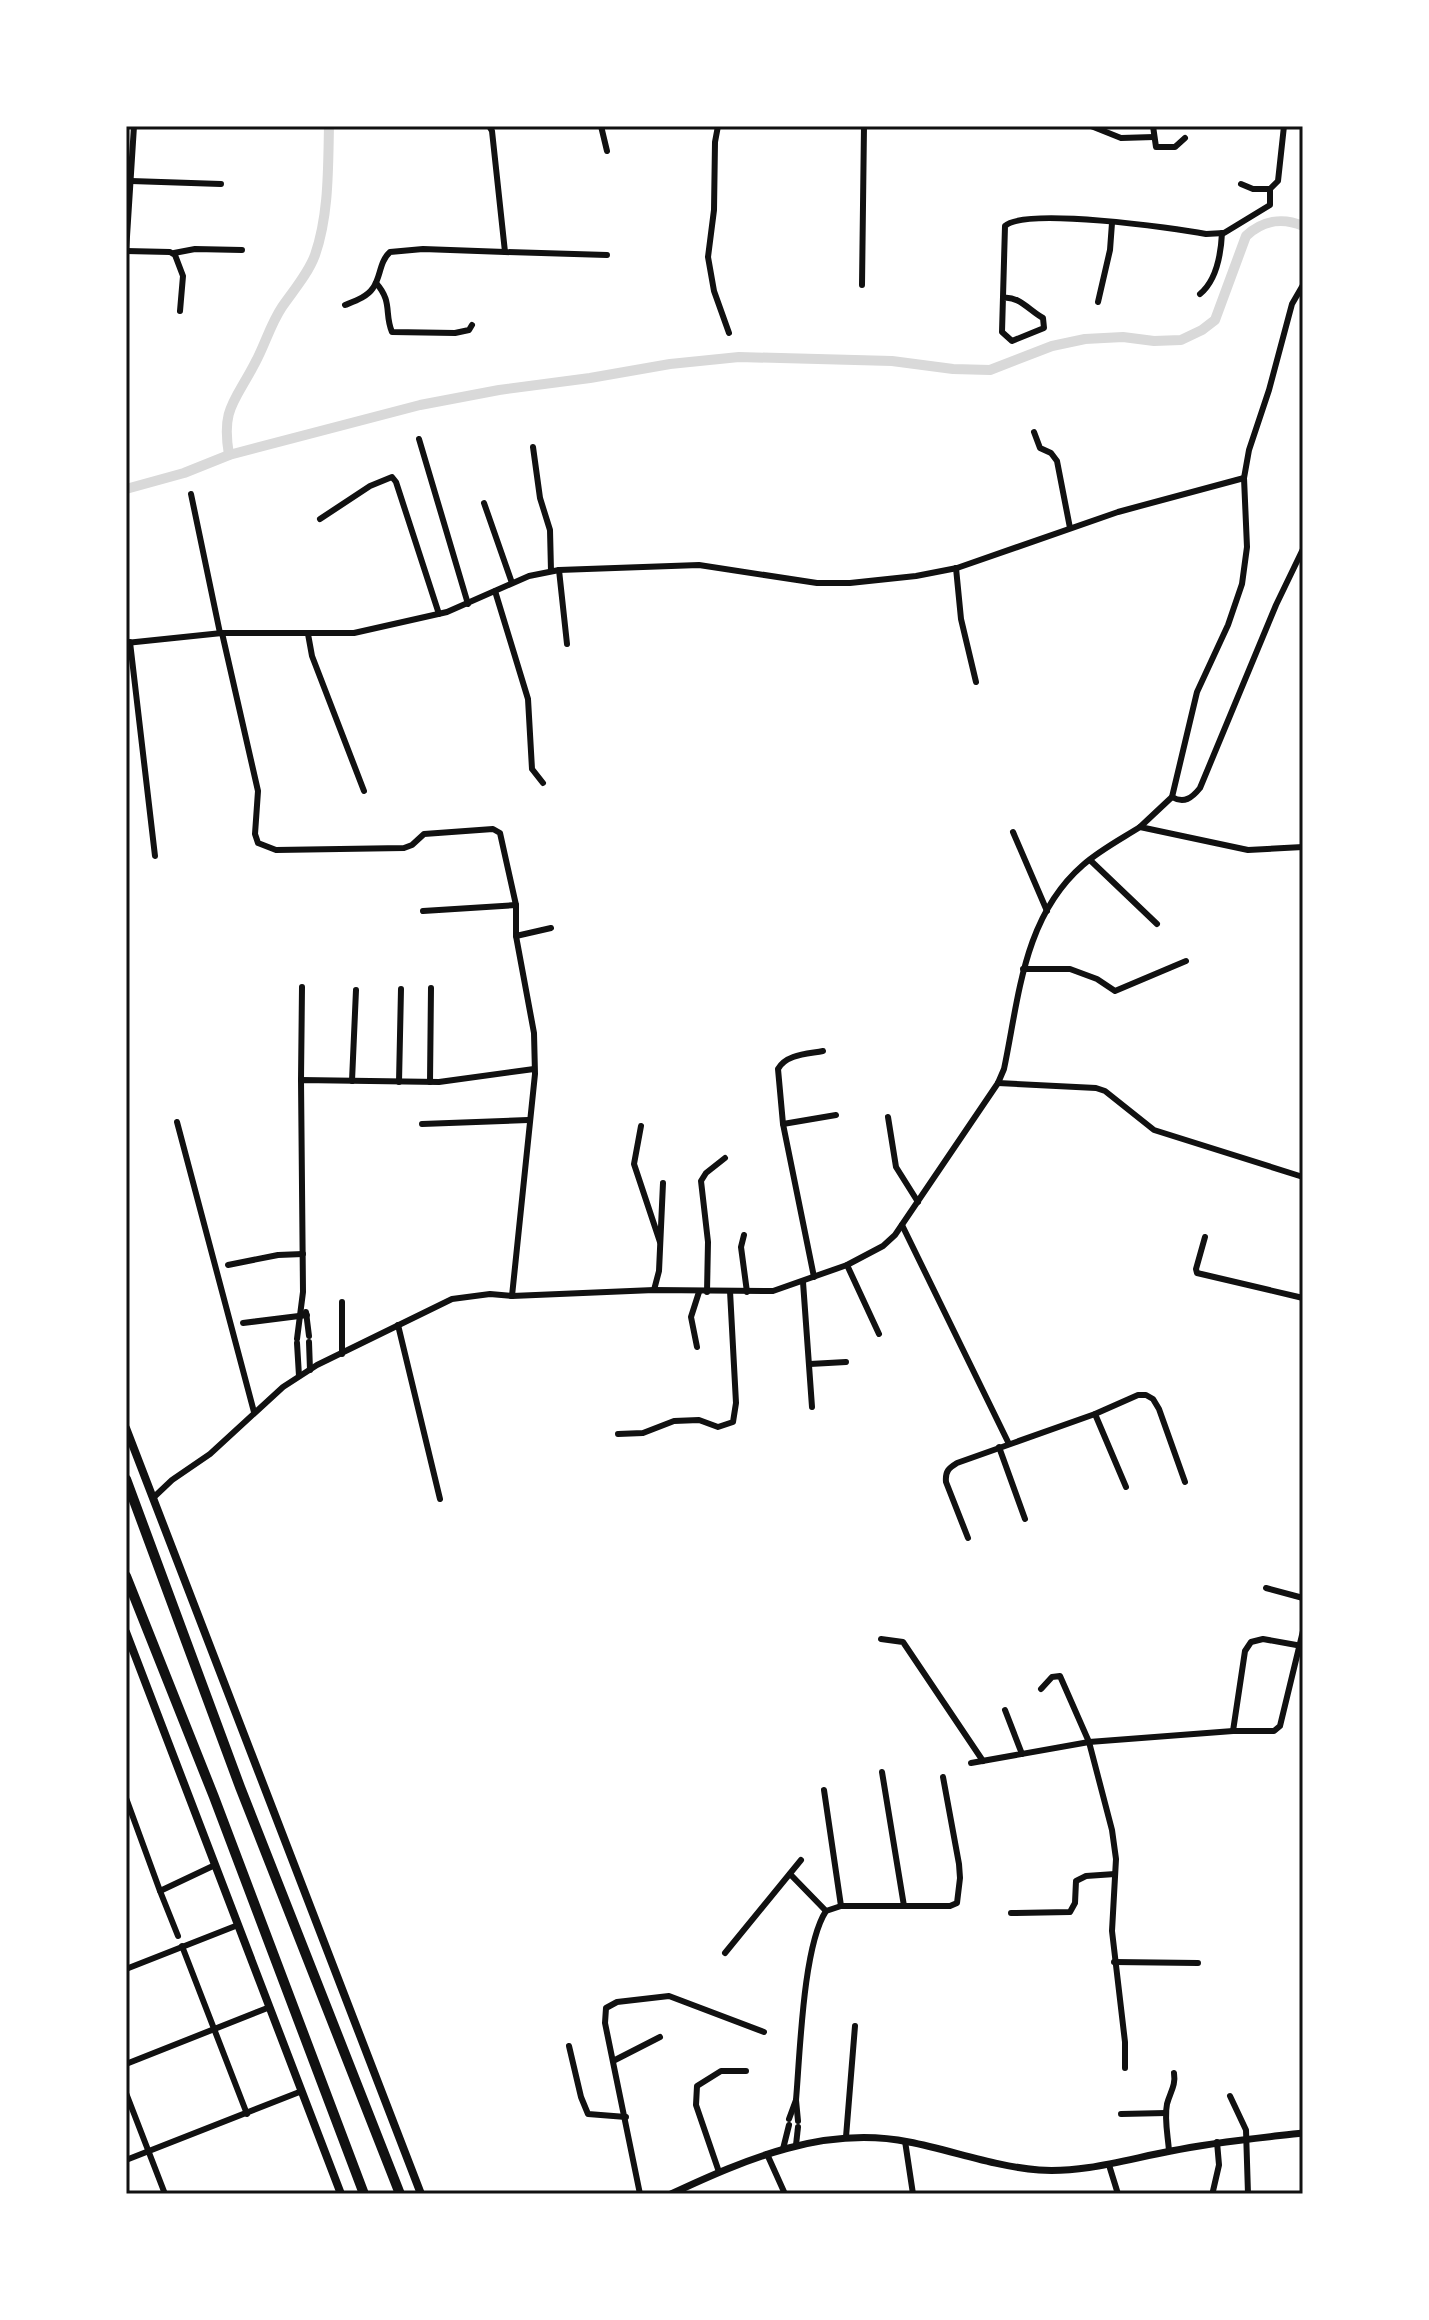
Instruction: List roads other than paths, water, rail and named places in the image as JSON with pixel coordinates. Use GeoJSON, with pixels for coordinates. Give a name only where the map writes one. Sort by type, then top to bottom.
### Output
{"type":"FeatureCollection","features":[{"type":"Feature","properties":{"kind":"highway"},"geometry":{"type":"LineString","coordinates":[[126,1479],[240,1787],[400,2194]]}},
{"type":"Feature","properties":{"kind":"highway"},"geometry":{"type":"LineString","coordinates":[[126,1576],[214,1797],[364,2194]]}},
{"type":"Feature","properties":{"kind":"main road"},"geometry":{"type":"LineString","coordinates":[[126,1428],[421,2194]]}},
{"type":"Feature","properties":{"kind":"main road"},"geometry":{"type":"LineString","coordinates":[[126,1632],[341,2194]]}},
{"type":"Feature","properties":{"kind":"street"},"geometry":{"type":"LineString","coordinates":[[134,126],[126,251],[174,253],[195,249],[242,250]]}},
{"type":"Feature","properties":{"kind":"street"},"geometry":{"type":"LineString","coordinates":[[489,126],[505,252]]}},
{"type":"Feature","properties":{"kind":"street"},"geometry":{"type":"LineString","coordinates":[[601,126],[607,151]]}},
{"type":"Feature","properties":{"kind":"street"},"geometry":{"type":"LineString","coordinates":[[718,126],[714,210],[708,257],[714,291],[729,333]]}},
{"type":"Feature","properties":{"kind":"street"},"geometry":{"type":"LineString","coordinates":[[862,285],[864,126]]}},
{"type":"Feature","properties":{"kind":"street"},"geometry":{"type":"LineString","coordinates":[[1091,126],[1121,138],[1154,137]]}},
{"type":"Feature","properties":{"kind":"street"},"geometry":{"type":"LineString","coordinates":[[1153,126],[1154,145],[1159,148],[1175,147],[1185,138]]}},
{"type":"Feature","properties":{"kind":"street"},"geometry":{"type":"LineString","coordinates":[[1003,298],[1009,297],[1027,305],[1043,318],[1044,328],[1009,340],[1002,332],[1003,298],[1007,224],[1025,217],[1079,218],[1206,234],[1222,233],[1269,208],[1270,189],[1278,181],[1284,126]]}},
{"type":"Feature","properties":{"kind":"street"},"geometry":{"type":"LineString","coordinates":[[131,181],[221,184]]}},
{"type":"Feature","properties":{"kind":"street"},"geometry":{"type":"LineString","coordinates":[[1241,184],[1253,189],[1270,189]]}},
{"type":"Feature","properties":{"kind":"street"},"geometry":{"type":"LineString","coordinates":[[1098,302],[1112,223]]}},
{"type":"Feature","properties":{"kind":"street"},"geometry":{"type":"LineString","coordinates":[[1200,294],[1211,280],[1221,250],[1222,233]]}},
{"type":"Feature","properties":{"kind":"street"},"geometry":{"type":"LineString","coordinates":[[345,305],[365,296],[376,283],[383,260],[390,252],[397,250],[607,255]]}},
{"type":"Feature","properties":{"kind":"street"},"geometry":{"type":"LineString","coordinates":[[174,253],[183,276],[180,311]]}},
{"type":"Feature","properties":{"kind":"street"},"geometry":{"type":"LineString","coordinates":[[376,283],[387,298],[392,332],[455,333],[469,330],[472,325]]}},
{"type":"Feature","properties":{"kind":"street"},"geometry":{"type":"LineString","coordinates":[[153,1498],[172,1480],[210,1454],[299,1376],[452,1299],[490,1294],[773,1291],[847,1265],[883,1246],[902,1225],[998,1083],[1004,1069],[1023,969],[1047,911],[1082,866],[1140,827],[1172,797],[1197,692],[1228,625],[1242,584],[1247,547],[1244,478],[1249,450],[1292,304],[1303,285]]}},
{"type":"Feature","properties":{"kind":"street"},"geometry":{"type":"LineString","coordinates":[[1034,432],[1040,448],[1051,453],[1057,461],[1070,528]]}},
{"type":"Feature","properties":{"kind":"street"},"geometry":{"type":"LineString","coordinates":[[419,439],[468,604]]}},
{"type":"Feature","properties":{"kind":"street"},"geometry":{"type":"LineString","coordinates":[[533,447],[567,644]]}},
{"type":"Feature","properties":{"kind":"street"},"geometry":{"type":"LineString","coordinates":[[320,519],[370,486],[392,477],[439,614]]}},
{"type":"Feature","properties":{"kind":"street"},"geometry":{"type":"LineString","coordinates":[[155,856],[128,643],[221,633],[354,633],[439,614],[512,583],[555,570],[699,565],[802,582],[828,583],[916,576],[956,568],[1070,528],[1244,478]]}},
{"type":"Feature","properties":{"kind":"street"},"geometry":{"type":"LineString","coordinates":[[191,494],[258,791],[255,834],[258,843],[276,850],[404,848],[424,834],[497,829],[516,905],[516,936],[530,1003],[534,1069],[512,1296]]}},
{"type":"Feature","properties":{"kind":"street"},"geometry":{"type":"LineString","coordinates":[[484,503],[512,583]]}},
{"type":"Feature","properties":{"kind":"street"},"geometry":{"type":"LineString","coordinates":[[1172,797],[1185,800],[1200,788],[1276,605],[1303,549]]}},
{"type":"Feature","properties":{"kind":"street"},"geometry":{"type":"LineString","coordinates":[[956,568],[961,619],[976,682]]}},
{"type":"Feature","properties":{"kind":"street"},"geometry":{"type":"LineString","coordinates":[[495,591],[528,699],[532,769],[543,783]]}},
{"type":"Feature","properties":{"kind":"street"},"geometry":{"type":"LineString","coordinates":[[308,634],[312,656],[364,791]]}},
{"type":"Feature","properties":{"kind":"street"},"geometry":{"type":"LineString","coordinates":[[126,710],[138,708]]}},
{"type":"Feature","properties":{"kind":"street"},"geometry":{"type":"LineString","coordinates":[[1140,827],[1248,850],[1303,847]]}},
{"type":"Feature","properties":{"kind":"street"},"geometry":{"type":"LineString","coordinates":[[1013,832],[1047,911]]}},
{"type":"Feature","properties":{"kind":"street"},"geometry":{"type":"LineString","coordinates":[[1090,860],[1157,924]]}},
{"type":"Feature","properties":{"kind":"street"},"geometry":{"type":"LineString","coordinates":[[423,911],[516,905]]}},
{"type":"Feature","properties":{"kind":"street"},"geometry":{"type":"LineString","coordinates":[[516,936],[551,928]]}},
{"type":"Feature","properties":{"kind":"street"},"geometry":{"type":"LineString","coordinates":[[1023,969],[1070,969],[1097,979],[1115,991],[1186,961]]}},
{"type":"Feature","properties":{"kind":"street"},"geometry":{"type":"LineString","coordinates":[[299,1376],[297,1341],[298,1316],[302,1306],[303,1254],[302,987]]}},
{"type":"Feature","properties":{"kind":"street"},"geometry":{"type":"LineString","coordinates":[[430,1082],[431,988]]}},
{"type":"Feature","properties":{"kind":"street"},"geometry":{"type":"LineString","coordinates":[[399,1082],[401,989]]}},
{"type":"Feature","properties":{"kind":"street"},"geometry":{"type":"LineString","coordinates":[[352,1081],[356,990]]}},
{"type":"Feature","properties":{"kind":"street"},"geometry":{"type":"LineString","coordinates":[[814,1277],[783,1124],[778,1080],[779,1064],[794,1056],[823,1051]]}},
{"type":"Feature","properties":{"kind":"street"},"geometry":{"type":"LineString","coordinates":[[301,1080],[430,1082],[534,1069]]}},
{"type":"Feature","properties":{"kind":"street"},"geometry":{"type":"LineString","coordinates":[[998,1083],[1096,1088],[1105,1091],[1154,1130],[1303,1177]]}},
{"type":"Feature","properties":{"kind":"street"},"geometry":{"type":"LineString","coordinates":[[783,1124],[836,1115]]}},
{"type":"Feature","properties":{"kind":"street"},"geometry":{"type":"LineString","coordinates":[[888,1117],[896,1167],[918,1202]]}},
{"type":"Feature","properties":{"kind":"street"},"geometry":{"type":"LineString","coordinates":[[422,1124],[528,1120]]}},
{"type":"Feature","properties":{"kind":"street"},"geometry":{"type":"LineString","coordinates":[[177,1122],[255,1412]]}},
{"type":"Feature","properties":{"kind":"street"},"geometry":{"type":"LineString","coordinates":[[641,1126],[634,1164],[660,1242]]}},
{"type":"Feature","properties":{"kind":"street"},"geometry":{"type":"LineString","coordinates":[[707,1292],[708,1242],[701,1181],[725,1158]]}},
{"type":"Feature","properties":{"kind":"street"},"geometry":{"type":"LineString","coordinates":[[654,1290],[658,1280],[663,1183]]}},
{"type":"Feature","properties":{"kind":"street"},"geometry":{"type":"LineString","coordinates":[[902,1225],[1009,1444]]}},
{"type":"Feature","properties":{"kind":"street"},"geometry":{"type":"LineString","coordinates":[[744,1235],[741,1247],[747,1292]]}},
{"type":"Feature","properties":{"kind":"street"},"geometry":{"type":"LineString","coordinates":[[1205,1237],[1197,1273],[1303,1298]]}},
{"type":"Feature","properties":{"kind":"street"},"geometry":{"type":"LineString","coordinates":[[228,1265],[278,1255],[303,1254]]}},
{"type":"Feature","properties":{"kind":"street"},"geometry":{"type":"LineString","coordinates":[[847,1265],[879,1334]]}},
{"type":"Feature","properties":{"kind":"street"},"geometry":{"type":"LineString","coordinates":[[803,1282],[812,1407]]}},
{"type":"Feature","properties":{"kind":"street"},"geometry":{"type":"LineString","coordinates":[[618,1434],[643,1433],[674,1421],[699,1420],[718,1427],[733,1422],[736,1403],[730,1291]]}},
{"type":"Feature","properties":{"kind":"street"},"geometry":{"type":"LineString","coordinates":[[697,1347],[691,1317],[699,1292]]}},
{"type":"Feature","properties":{"kind":"street"},"geometry":{"type":"LineString","coordinates":[[342,1302],[342,1354]]}},
{"type":"Feature","properties":{"kind":"street"},"geometry":{"type":"LineString","coordinates":[[302,1306],[307,1315],[310,1370]]}},
{"type":"Feature","properties":{"kind":"street"},"geometry":{"type":"LineString","coordinates":[[243,1323],[307,1315]]}},
{"type":"Feature","properties":{"kind":"street"},"geometry":{"type":"LineString","coordinates":[[398,1325],[440,1499]]}},
{"type":"Feature","properties":{"kind":"street"},"geometry":{"type":"LineString","coordinates":[[810,1364],[846,1362]]}},
{"type":"Feature","properties":{"kind":"street"},"geometry":{"type":"LineString","coordinates":[[968,1538],[945,1475],[948,1469],[1138,1395],[1153,1399],[1159,1409],[1185,1482]]}},
{"type":"Feature","properties":{"kind":"street"},"geometry":{"type":"LineString","coordinates":[[1095,1414],[1126,1487]]}},
{"type":"Feature","properties":{"kind":"street"},"geometry":{"type":"LineString","coordinates":[[999,1447],[1025,1519]]}},
{"type":"Feature","properties":{"kind":"street"},"geometry":{"type":"LineString","coordinates":[[1266,1588],[1303,1598]]}},
{"type":"Feature","properties":{"kind":"street"},"geometry":{"type":"LineString","coordinates":[[971,1763],[1089,1742],[1233,1731],[1274,1731],[1280,1726],[1302,1646],[1303,1631]]}},
{"type":"Feature","properties":{"kind":"street"},"geometry":{"type":"LineString","coordinates":[[881,1639],[903,1642],[983,1761]]}},
{"type":"Feature","properties":{"kind":"street"},"geometry":{"type":"LineString","coordinates":[[1233,1731],[1245,1651],[1251,1642],[1263,1639],[1302,1646]]}},
{"type":"Feature","properties":{"kind":"street"},"geometry":{"type":"LineString","coordinates":[[1041,1689],[1052,1677],[1060,1676],[1089,1742],[1112,1830],[1115,1874],[1112,1931],[1125,2042],[1125,2068]]}},
{"type":"Feature","properties":{"kind":"street"},"geometry":{"type":"LineString","coordinates":[[1005,1710],[1022,1754]]}},
{"type":"Feature","properties":{"kind":"street"},"geometry":{"type":"LineString","coordinates":[[882,1772],[904,1906]]}},
{"type":"Feature","properties":{"kind":"street"},"geometry":{"type":"LineString","coordinates":[[796,2145],[796,2100],[816,1930],[826,1911],[841,1906],[950,1906],[957,1903],[959,1864],[943,1777]]}},
{"type":"Feature","properties":{"kind":"street"},"geometry":{"type":"LineString","coordinates":[[824,1790],[841,1906]]}},
{"type":"Feature","properties":{"kind":"street"},"geometry":{"type":"LineString","coordinates":[[126,1798],[178,1936]]}},
{"type":"Feature","properties":{"kind":"street"},"geometry":{"type":"LineString","coordinates":[[725,1953],[801,1860]]}},
{"type":"Feature","properties":{"kind":"street"},"geometry":{"type":"LineString","coordinates":[[160,1891],[215,1865]]}},
{"type":"Feature","properties":{"kind":"street"},"geometry":{"type":"LineString","coordinates":[[790,1874],[826,1911]]}},
{"type":"Feature","properties":{"kind":"street"},"geometry":{"type":"LineString","coordinates":[[1011,1913],[1070,1912],[1075,1903],[1076,1881],[1086,1876],[1115,1874]]}},
{"type":"Feature","properties":{"kind":"street"},"geometry":{"type":"LineString","coordinates":[[126,1969],[238,1925]]}},
{"type":"Feature","properties":{"kind":"street"},"geometry":{"type":"LineString","coordinates":[[182,1946],[247,2114]]}},
{"type":"Feature","properties":{"kind":"street"},"geometry":{"type":"LineString","coordinates":[[1114,1962],[1198,1963]]}},
{"type":"Feature","properties":{"kind":"street"},"geometry":{"type":"LineString","coordinates":[[640,2194],[604,2013],[611,2004],[629,1999],[669,1996],[764,2032]]}},
{"type":"Feature","properties":{"kind":"street"},"geometry":{"type":"LineString","coordinates":[[126,2064],[270,2007]]}},
{"type":"Feature","properties":{"kind":"street"},"geometry":{"type":"LineString","coordinates":[[846,2137],[855,2026]]}},
{"type":"Feature","properties":{"kind":"street"},"geometry":{"type":"LineString","coordinates":[[615,2060],[660,2037]]}},
{"type":"Feature","properties":{"kind":"street"},"geometry":{"type":"LineString","coordinates":[[569,2046],[588,2114],[626,2117]]}},
{"type":"Feature","properties":{"kind":"street"},"geometry":{"type":"LineString","coordinates":[[719,2172],[696,2105],[697,2086],[721,2071],[746,2071]]}},
{"type":"Feature","properties":{"kind":"street"},"geometry":{"type":"LineString","coordinates":[[1169,2151],[1166,2113],[1175,2087],[1174,2073]]}},
{"type":"Feature","properties":{"kind":"street"},"geometry":{"type":"LineString","coordinates":[[126,2160],[302,2091]]}},
{"type":"Feature","properties":{"kind":"street"},"geometry":{"type":"LineString","coordinates":[[126,2093],[165,2194]]}},
{"type":"Feature","properties":{"kind":"street"},"geometry":{"type":"LineString","coordinates":[[1230,2096],[1247,2139],[1248,2194]]}},
{"type":"Feature","properties":{"kind":"street"},"geometry":{"type":"LineString","coordinates":[[783,2149],[796,2100]]}},
{"type":"Feature","properties":{"kind":"street"},"geometry":{"type":"LineString","coordinates":[[1121,2114],[1166,2113]]}},
{"type":"Feature","properties":{"kind":"street"},"geometry":{"type":"LineString","coordinates":[[671,2194],[767,2154],[796,2145],[846,2137],[905,2141],[1041,2170],[1109,2165],[1217,2142],[1303,2133]]}},
{"type":"Feature","properties":{"kind":"street"},"geometry":{"type":"LineString","coordinates":[[905,2141],[913,2194]]}},
{"type":"Feature","properties":{"kind":"street"},"geometry":{"type":"LineString","coordinates":[[1213,2191],[1219,2165],[1217,2142]]}},
{"type":"Feature","properties":{"kind":"street"},"geometry":{"type":"LineString","coordinates":[[767,2154],[785,2194]]}},
{"type":"Feature","properties":{"kind":"street"},"geometry":{"type":"LineString","coordinates":[[1109,2165],[1118,2194]]}},
{"type":"Feature","properties":{"kind":"waterway"},"geometry":{"type":"LineString","coordinates":[[229,455],[227,426],[232,406],[278,314],[304,276],[320,240],[328,175],[329,126]]}},
{"type":"Feature","properties":{"kind":"waterway"},"geometry":{"type":"LineString","coordinates":[[126,489],[184,473],[229,455],[420,405],[670,364],[739,357],[892,361],[990,370],[1052,346],[1085,339],[1181,340],[1215,320],[1246,236],[1273,222],[1303,226]]}}]}
